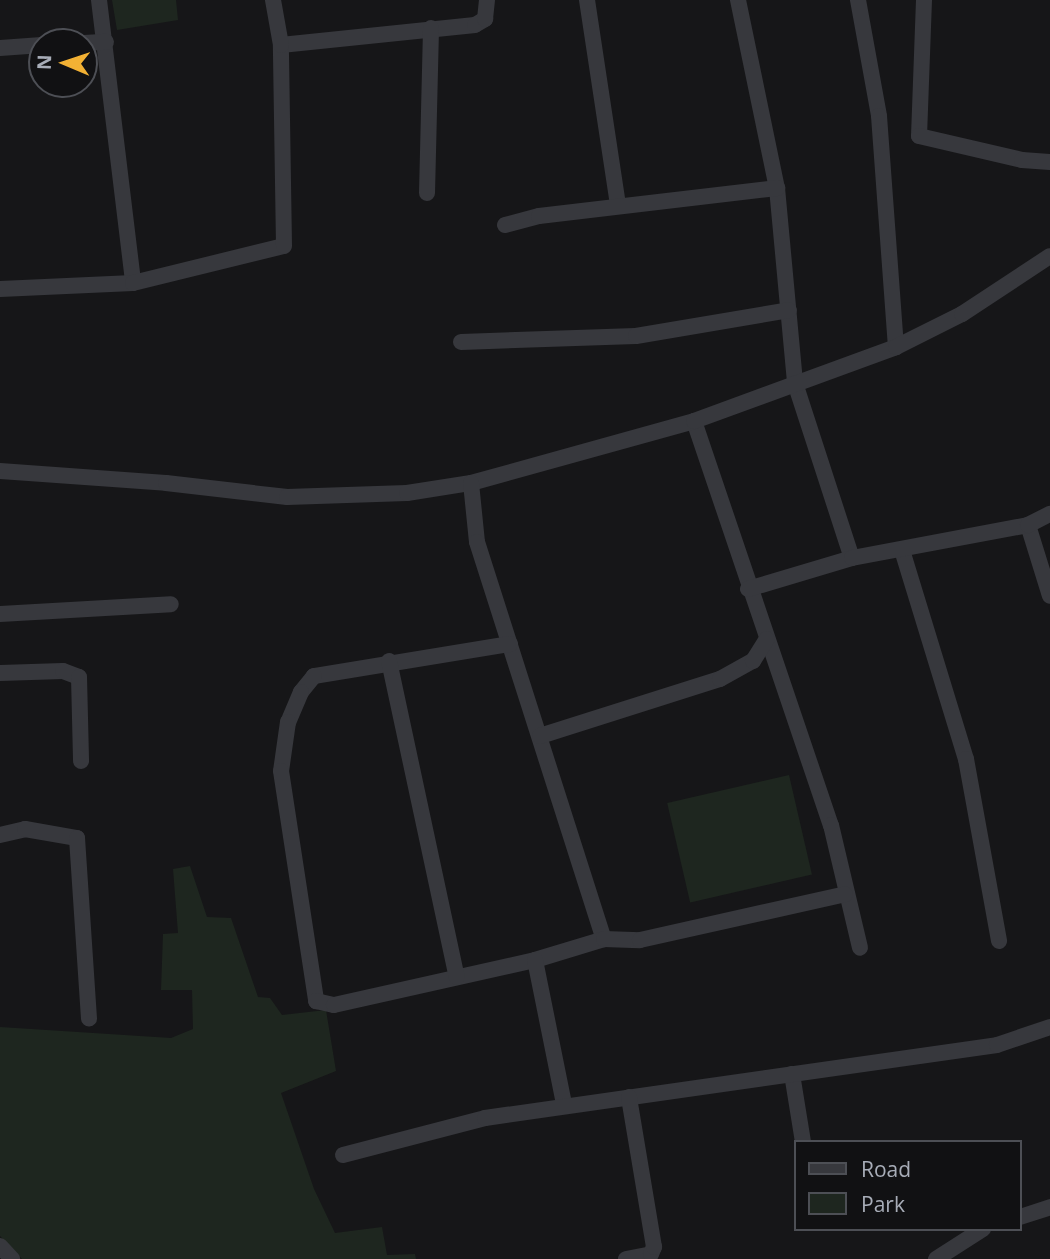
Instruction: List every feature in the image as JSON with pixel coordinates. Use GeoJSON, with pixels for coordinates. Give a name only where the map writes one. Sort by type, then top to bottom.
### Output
{"type":"FeatureCollection","features":[{"type":"Feature","properties":{"kind":"street"},"geometry":{"type":"LineString","coordinates":[[99,0],[133,283]]}},
{"type":"Feature","properties":{"kind":"street"},"geometry":{"type":"LineString","coordinates":[[0,289],[133,283],[284,246],[281,45],[273,0]]}},
{"type":"Feature","properties":{"kind":"street"},"geometry":{"type":"LineString","coordinates":[[281,45],[412,34],[431,28],[482,23],[487,0]]}},
{"type":"Feature","properties":{"kind":"street"},"geometry":{"type":"LineString","coordinates":[[587,0],[618,206]]}},
{"type":"Feature","properties":{"kind":"street"},"geometry":{"type":"LineString","coordinates":[[737,0],[777,188],[795,383],[852,558]]}},
{"type":"Feature","properties":{"kind":"street"},"geometry":{"type":"LineString","coordinates":[[858,0],[879,116],[896,347]]}},
{"type":"Feature","properties":{"kind":"street"},"geometry":{"type":"LineString","coordinates":[[924,0],[919,136],[962,143],[1006,157],[1050,162]]}},
{"type":"Feature","properties":{"kind":"street"},"geometry":{"type":"LineString","coordinates":[[427,193],[431,28]]}},
{"type":"Feature","properties":{"kind":"street"},"geometry":{"type":"LineString","coordinates":[[98,42],[106,42]]}},
{"type":"Feature","properties":{"kind":"street"},"geometry":{"type":"LineString","coordinates":[[0,48],[28,47]]}},
{"type":"Feature","properties":{"kind":"street"},"geometry":{"type":"LineString","coordinates":[[505,225],[618,206],[777,188]]}},
{"type":"Feature","properties":{"kind":"street"},"geometry":{"type":"LineString","coordinates":[[0,471],[166,482],[287,497],[407,494],[471,483],[694,421],[896,347],[962,314],[1050,256]]}},
{"type":"Feature","properties":{"kind":"street"},"geometry":{"type":"LineString","coordinates":[[461,342],[636,337],[789,310]]}},
{"type":"Feature","properties":{"kind":"street"},"geometry":{"type":"LineString","coordinates":[[694,421],[748,589],[831,825],[845,894],[860,948]]}},
{"type":"Feature","properties":{"kind":"street"},"geometry":{"type":"LineString","coordinates":[[471,483],[475,532],[604,939]]}},
{"type":"Feature","properties":{"kind":"street"},"geometry":{"type":"LineString","coordinates":[[748,589],[852,558],[1028,525],[1050,514]]}},
{"type":"Feature","properties":{"kind":"street"},"geometry":{"type":"LineString","coordinates":[[1028,525],[1050,596]]}},
{"type":"Feature","properties":{"kind":"street"},"geometry":{"type":"LineString","coordinates":[[902,550],[966,759],[999,940]]}},
{"type":"Feature","properties":{"kind":"street"},"geometry":{"type":"LineString","coordinates":[[0,614],[171,604]]}},
{"type":"Feature","properties":{"kind":"street"},"geometry":{"type":"LineString","coordinates":[[540,736],[720,679],[753,661],[767,639]]}},
{"type":"Feature","properties":{"kind":"street"},"geometry":{"type":"LineString","coordinates":[[510,644],[389,661],[314,676],[301,692],[288,722],[281,771],[317,1001],[334,1005],[535,960],[604,939],[640,940],[845,894]]}},
{"type":"Feature","properties":{"kind":"street"},"geometry":{"type":"LineString","coordinates":[[389,661],[457,978]]}},
{"type":"Feature","properties":{"kind":"street"},"geometry":{"type":"LineString","coordinates":[[0,673],[63,671],[79,677],[81,761]]}},
{"type":"Feature","properties":{"kind":"street"},"geometry":{"type":"LineString","coordinates":[[0,835],[25,829],[77,838],[89,1020]]}},
{"type":"Feature","properties":{"kind":"street"},"geometry":{"type":"LineString","coordinates":[[535,960],[564,1104]]}},
{"type":"Feature","properties":{"kind":"street"},"geometry":{"type":"LineString","coordinates":[[343,1155],[485,1118],[564,1104],[997,1045],[1050,1028]]}},
{"type":"Feature","properties":{"kind":"street"},"geometry":{"type":"LineString","coordinates":[[792,1074],[803,1140]]}},
{"type":"Feature","properties":{"kind":"street"},"geometry":{"type":"LineString","coordinates":[[626,1259],[651,1255],[654,1247],[629,1097]]}},
{"type":"Feature","properties":{"kind":"street"},"geometry":{"type":"LineString","coordinates":[[1022,1216],[1050,1207]]}},
{"type":"Feature","properties":{"kind":"street"},"geometry":{"type":"LineString","coordinates":[[936,1259],[980,1231]]}},
{"type":"Feature","properties":{"kind":"street"},"geometry":{"type":"LineString","coordinates":[[0,1246],[12,1259]]}},
{"type":"Feature","properties":{"kind":"green space"},"geometry":{"type":"Polygon","coordinates":[[[112,0],[176,0],[178,20],[117,30],[112,0]]]}},
{"type":"Feature","properties":{"kind":"green space"},"geometry":{"type":"Polygon","coordinates":[[[789,775],[812,874],[690,903],[667,803],[789,775]]]}},
{"type":"Feature","properties":{"kind":"green space"},"geometry":{"type":"Polygon","coordinates":[[[190,866],[207,917],[231,918],[258,997],[270,998],[282,1015],[326,1010],[336,1071],[281,1093],[314,1189],[335,1233],[382,1227],[387,1255],[415,1254],[416,1259],[22,1259],[0,1236],[0,1027],[171,1038],[193,1029],[192,990],[161,990],[163,934],[178,933],[173,869],[190,866]]]}}]}
